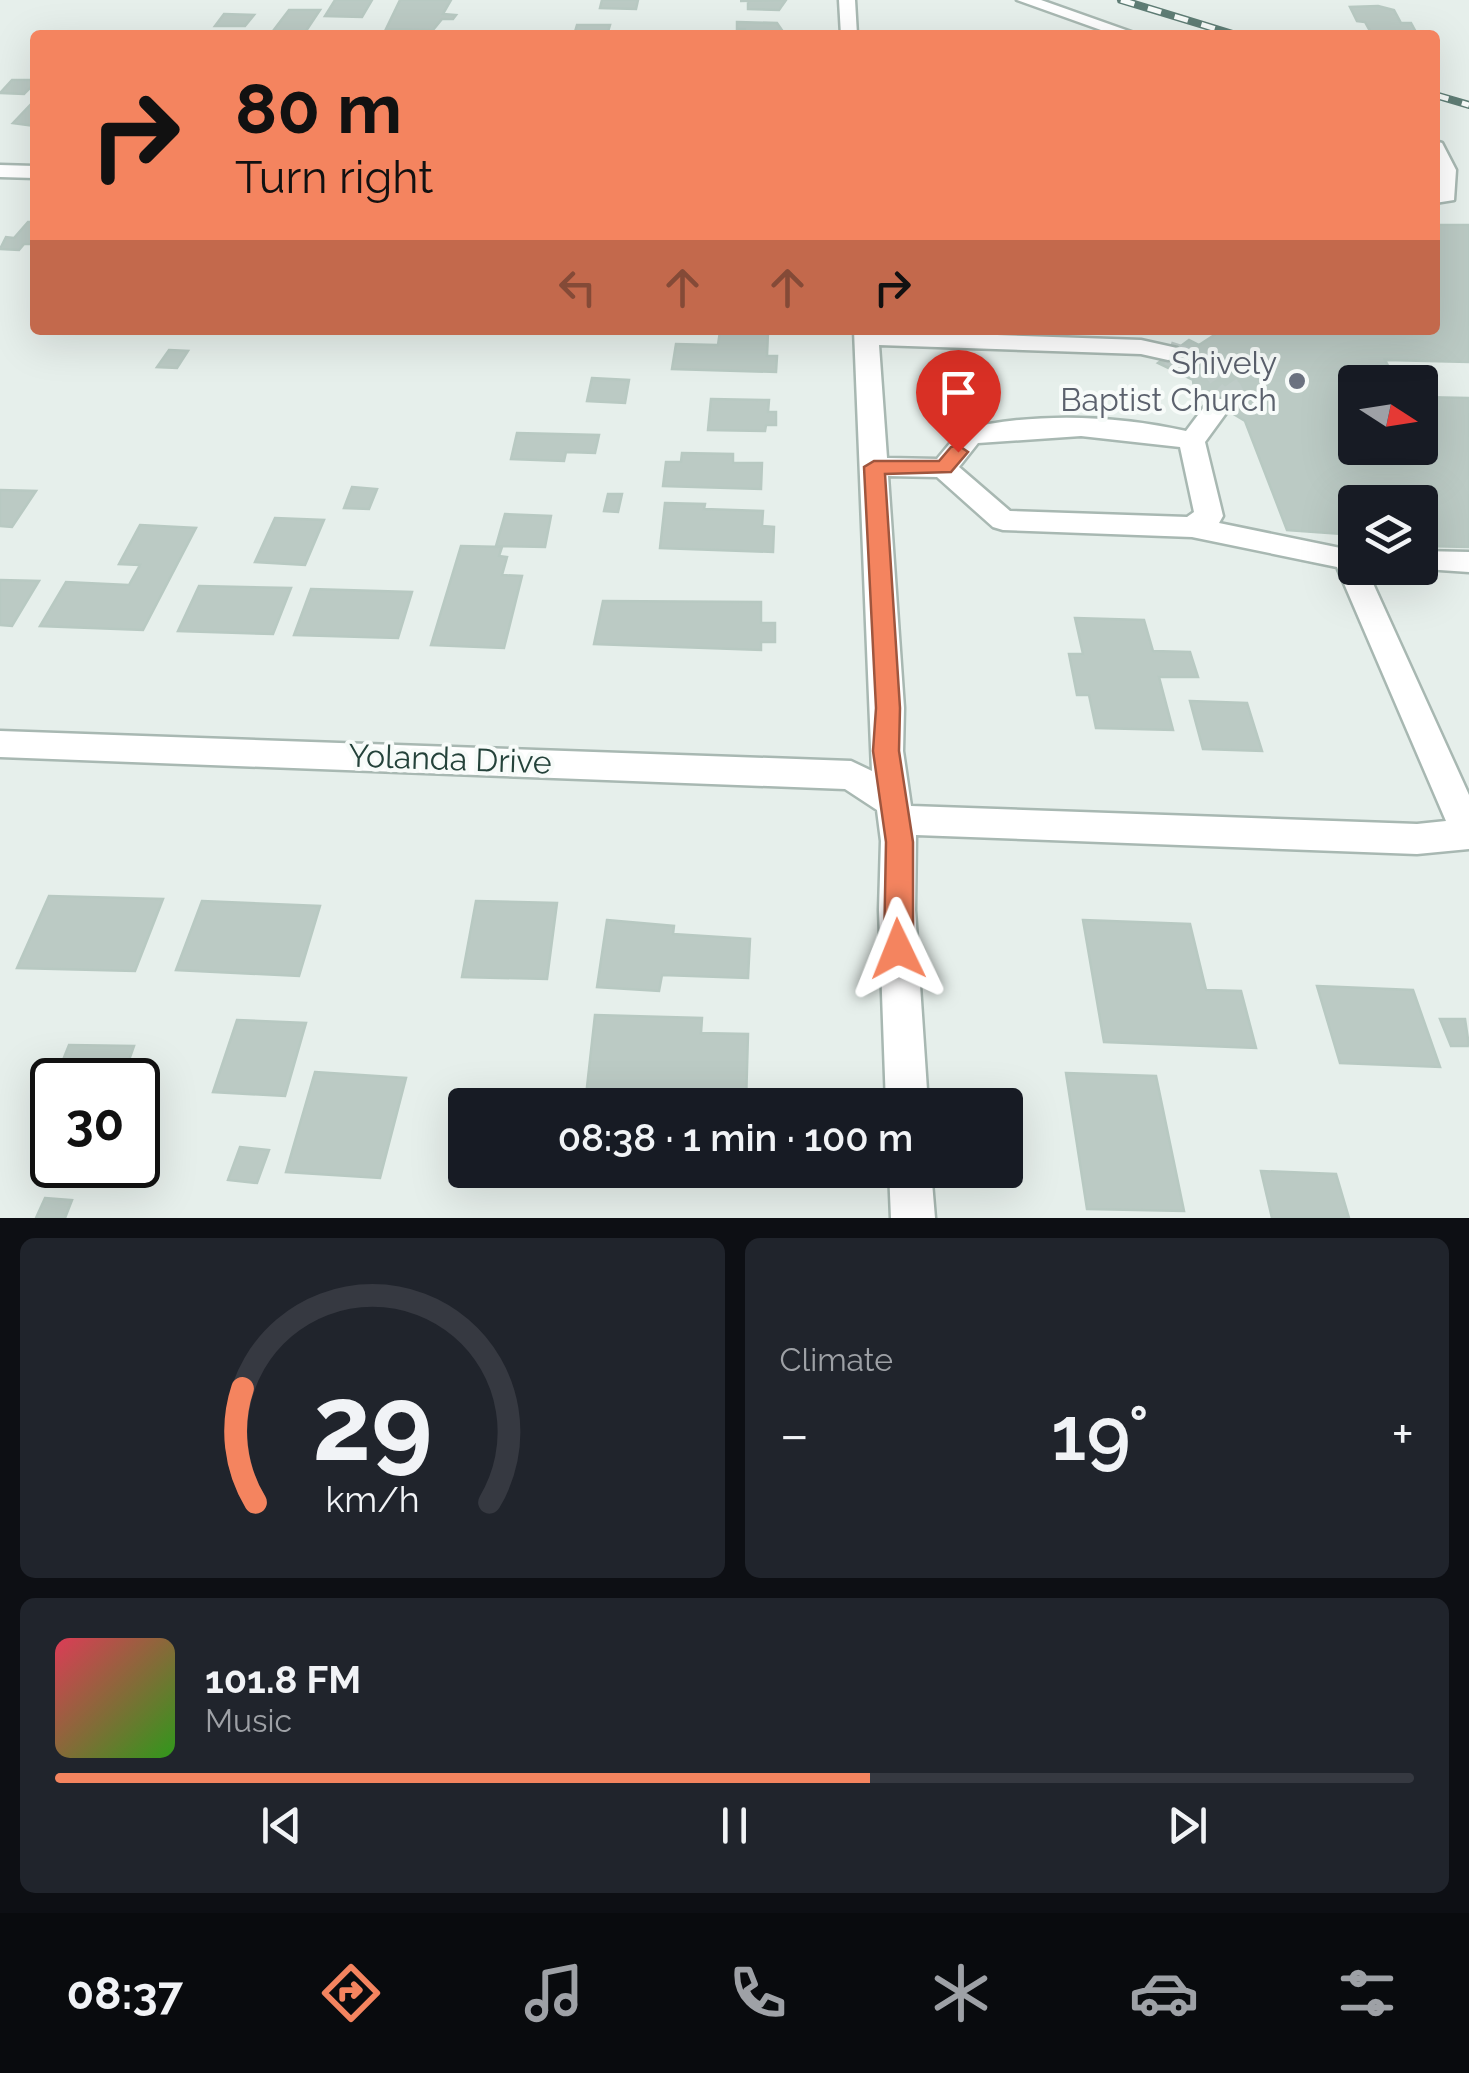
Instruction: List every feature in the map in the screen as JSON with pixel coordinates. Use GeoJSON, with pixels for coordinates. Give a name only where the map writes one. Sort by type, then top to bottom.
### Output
{"type":"FeatureCollection","features":[{"type":"Feature","properties":{"kind":"street"},"geometry":{"type":"LineString","coordinates":[[847,0],[849,30]]}},
{"type":"Feature","properties":{"kind":"street"},"geometry":{"type":"LineString","coordinates":[[1025,0],[1117,30]]}},
{"type":"Feature","properties":{"kind":"street"},"geometry":{"type":"LineString","coordinates":[[1440,157],[1446,170],[1441,196],[1469,210]]}},
{"type":"Feature","properties":{"kind":"street"},"geometry":{"type":"LineString","coordinates":[[0,171],[30,172]]}},
{"type":"Feature","properties":{"kind":"street"},"geometry":{"type":"LineString","coordinates":[[866,335],[888,708],[886,751],[895,811],[906,1088]]}},
{"type":"Feature","properties":{"kind":"street"},"geometry":{"type":"LineString","coordinates":[[887,335],[1141,347],[1168,353]]}},
{"type":"Feature","properties":{"kind":"street"},"geometry":{"type":"LineString","coordinates":[[1192,527],[1209,516],[1192,441],[1219,405]]}},
{"type":"Feature","properties":{"kind":"street"},"geometry":{"type":"LineString","coordinates":[[944,468],[970,436],[1000,430],[1156,431],[1192,441]]}},
{"type":"Feature","properties":{"kind":"street"},"geometry":{"type":"LineString","coordinates":[[874,467],[944,468],[1003,520],[1192,527],[1338,558]]}},
{"type":"Feature","properties":{"kind":"street"},"geometry":{"type":"LineString","coordinates":[[1438,562],[1469,562]]}},
{"type":"Feature","properties":{"kind":"street"},"geometry":{"type":"LineString","coordinates":[[895,811],[1416,839],[1468,834],[1362,585]]}},
{"type":"Feature","properties":{"kind":"street","name":"Yolanda Drive"},"geometry":{"type":"LineString","coordinates":[[0,744],[851,775],[895,811]]}},
{"type":"Feature","properties":{"kind":"street"},"geometry":{"type":"LineString","coordinates":[[911,1188],[913,1218]]}},
{"type":"Feature","properties":{"kind":"building"},"geometry":{"type":"Polygon","coordinates":[[[335,0],[372,0],[362,17],[325,16],[335,0]]]}},
{"type":"Feature","properties":{"kind":"building"},"geometry":{"type":"Polygon","coordinates":[[[400,0],[451,0],[443,14],[456,15],[453,19],[442,19],[433,30],[386,29],[400,0]]]}},
{"type":"Feature","properties":{"kind":"building"},"geometry":{"type":"Polygon","coordinates":[[[602,0],[638,0],[636,9],[600,8],[602,0]]]}},
{"type":"Feature","properties":{"kind":"building"},"geometry":{"type":"Polygon","coordinates":[[[786,0],[779,10],[748,9],[748,1],[740,1],[786,0]]]}},
{"type":"Feature","properties":{"kind":"building"},"geometry":{"type":"Polygon","coordinates":[[[1350,7],[1394,10],[1401,23],[1411,23],[1415,30],[1369,30],[1365,22],[1357,21],[1350,7]]]}},
{"type":"Feature","properties":{"kind":"building"},"geometry":{"type":"Polygon","coordinates":[[[289,10],[320,10],[307,30],[274,30],[289,10]]]}},
{"type":"Feature","properties":{"kind":"building"},"geometry":{"type":"Polygon","coordinates":[[[224,14],[254,15],[245,26],[215,26],[224,14]]]}},
{"type":"Feature","properties":{"kind":"building"},"geometry":{"type":"Polygon","coordinates":[[[737,22],[777,23],[782,30],[745,30],[737,29],[737,22]]]}},
{"type":"Feature","properties":{"kind":"building"},"geometry":{"type":"Polygon","coordinates":[[[577,25],[610,25],[608,30],[576,30],[577,25]]]}},
{"type":"Feature","properties":{"kind":"building"},"geometry":{"type":"Polygon","coordinates":[[[12,80],[30,80],[30,88],[24,94],[0,93],[12,80]]]}},
{"type":"Feature","properties":{"kind":"building"},"geometry":{"type":"Polygon","coordinates":[[[30,105],[30,125],[13,123],[30,105]]]}},
{"type":"Feature","properties":{"kind":"building"},"geometry":{"type":"Polygon","coordinates":[[[30,222],[30,244],[19,250],[0,249],[6,237],[14,238],[30,222]]]}},
{"type":"Feature","properties":{"kind":"building","name":"Shively Baptist Church"},"geometry":{"type":"Polygon","coordinates":[[[1440,225],[1469,225],[1469,362],[1385,360],[1388,365],[1338,365],[1338,465],[1438,465],[1438,397],[1469,398],[1469,547],[1438,546],[1438,485],[1338,485],[1338,534],[1287,530],[1245,421],[1194,390],[1193,380],[1158,363],[1189,340],[1199,345],[1214,335],[1440,335],[1440,225]]]}},
{"type":"Feature","properties":{"kind":"building"},"geometry":{"type":"Polygon","coordinates":[[[719,335],[768,335],[767,356],[777,356],[776,372],[672,369],[676,344],[718,345],[719,335]]]}},
{"type":"Feature","properties":{"kind":"building"},"geometry":{"type":"Polygon","coordinates":[[[169,350],[188,351],[177,368],[157,367],[169,350]]]}},
{"type":"Feature","properties":{"kind":"building"},"geometry":{"type":"Polygon","coordinates":[[[592,378],[629,380],[625,403],[587,401],[592,378]]]}},
{"type":"Feature","properties":{"kind":"building"},"geometry":{"type":"Polygon","coordinates":[[[711,399],[769,400],[768,412],[776,412],[776,425],[766,425],[765,431],[708,430],[711,399]]]}},
{"type":"Feature","properties":{"kind":"building"},"geometry":{"type":"Polygon","coordinates":[[[517,433],[599,435],[595,453],[566,452],[564,461],[511,459],[517,433]]]}},
{"type":"Feature","properties":{"kind":"building"},"geometry":{"type":"Polygon","coordinates":[[[682,453],[733,454],[733,463],[762,463],[761,489],[663,486],[666,462],[681,462],[682,453]]]}},
{"type":"Feature","properties":{"kind":"building"},"geometry":{"type":"Polygon","coordinates":[[[352,487],[377,489],[369,509],[344,508],[352,487]]]}},
{"type":"Feature","properties":{"kind":"building"},"geometry":{"type":"Polygon","coordinates":[[[0,490],[36,491],[12,527],[0,526],[0,490]]]}},
{"type":"Feature","properties":{"kind":"building"},"geometry":{"type":"Polygon","coordinates":[[[608,494],[622,494],[618,512],[604,511],[608,494]]]}},
{"type":"Feature","properties":{"kind":"building"},"geometry":{"type":"Polygon","coordinates":[[[665,503],[763,511],[762,526],[774,527],[773,552],[660,548],[665,503]]]}},
{"type":"Feature","properties":{"kind":"building"},"geometry":{"type":"Polygon","coordinates":[[[505,514],[551,516],[545,547],[496,546],[505,514]]]}},
{"type":"Feature","properties":{"kind":"building"},"geometry":{"type":"Polygon","coordinates":[[[275,518],[324,520],[305,565],[255,562],[275,518]]]}},
{"type":"Feature","properties":{"kind":"building"},"geometry":{"type":"Polygon","coordinates":[[[140,525],[196,528],[143,630],[40,626],[66,582],[129,585],[140,565],[119,564],[140,525]]]}},
{"type":"Feature","properties":{"kind":"building"},"geometry":{"type":"Polygon","coordinates":[[[461,546],[502,547],[499,556],[507,557],[502,575],[522,576],[504,648],[431,645],[461,546]]]}},
{"type":"Feature","properties":{"kind":"building"},"geometry":{"type":"Polygon","coordinates":[[[0,580],[39,581],[12,626],[0,625],[0,580]]]}},
{"type":"Feature","properties":{"kind":"building"},"geometry":{"type":"Polygon","coordinates":[[[199,586],[291,588],[273,634],[178,631],[199,586]]]}},
{"type":"Feature","properties":{"kind":"building"},"geometry":{"type":"Polygon","coordinates":[[[311,589],[412,592],[398,638],[294,635],[311,589]]]}},
{"type":"Feature","properties":{"kind":"building"},"geometry":{"type":"Polygon","coordinates":[[[603,601],[761,602],[761,623],[775,623],[775,642],[761,642],[761,650],[594,644],[603,601]]]}},
{"type":"Feature","properties":{"kind":"building"},"geometry":{"type":"Polygon","coordinates":[[[1075,618],[1144,620],[1153,651],[1190,652],[1198,677],[1159,677],[1173,730],[1096,728],[1089,695],[1077,695],[1069,654],[1083,654],[1075,618]]]}},
{"type":"Feature","properties":{"kind":"building"},"geometry":{"type":"Polygon","coordinates":[[[1190,701],[1247,703],[1262,751],[1203,749],[1190,701]]]}},
{"type":"Feature","properties":{"kind":"building"},"geometry":{"type":"Polygon","coordinates":[[[49,896],[163,899],[135,971],[17,968],[49,896]]]}},
{"type":"Feature","properties":{"kind":"building"},"geometry":{"type":"Polygon","coordinates":[[[202,901],[320,906],[299,976],[176,970],[202,901]]]}},
{"type":"Feature","properties":{"kind":"building"},"geometry":{"type":"Polygon","coordinates":[[[476,901],[557,903],[547,979],[462,977],[476,901]]]}},
{"type":"Feature","properties":{"kind":"building"},"geometry":{"type":"Polygon","coordinates":[[[607,920],[674,926],[673,934],[750,939],[748,978],[662,975],[659,991],[597,987],[607,920]]]}},
{"type":"Feature","properties":{"kind":"building"},"geometry":{"type":"Polygon","coordinates":[[[1083,920],[1190,924],[1206,990],[1241,991],[1256,1048],[1104,1042],[1083,920]]]}},
{"type":"Feature","properties":{"kind":"building"},"geometry":{"type":"Polygon","coordinates":[[[1317,986],[1413,990],[1440,1067],[1340,1063],[1317,986]]]}},
{"type":"Feature","properties":{"kind":"building"},"geometry":{"type":"Polygon","coordinates":[[[595,1015],[702,1018],[701,1033],[748,1034],[746,1088],[587,1088],[595,1015]]]}},
{"type":"Feature","properties":{"kind":"building"},"geometry":{"type":"Polygon","coordinates":[[[1440,1019],[1465,1019],[1469,1046],[1451,1046],[1440,1019]]]}},
{"type":"Feature","properties":{"kind":"building"},"geometry":{"type":"Polygon","coordinates":[[[237,1020],[306,1023],[285,1096],[213,1092],[237,1020]]]}},
{"type":"Feature","properties":{"kind":"building"},"geometry":{"type":"Polygon","coordinates":[[[69,1045],[134,1046],[130,1058],[64,1058],[69,1045]]]}},
{"type":"Feature","properties":{"kind":"building"},"geometry":{"type":"Polygon","coordinates":[[[315,1072],[406,1078],[380,1178],[286,1172],[315,1072]]]}},
{"type":"Feature","properties":{"kind":"building"},"geometry":{"type":"Polygon","coordinates":[[[1066,1073],[1156,1076],[1184,1211],[1087,1209],[1066,1073]]]}},
{"type":"Feature","properties":{"kind":"building"},"geometry":{"type":"Polygon","coordinates":[[[240,1147],[269,1150],[257,1183],[228,1180],[240,1147]]]}},
{"type":"Feature","properties":{"kind":"building"},"geometry":{"type":"Polygon","coordinates":[[[1261,1171],[1336,1174],[1349,1218],[1272,1218],[1261,1171]]]}},
{"type":"Feature","properties":{"kind":"building"},"geometry":{"type":"Polygon","coordinates":[[[45,1198],[72,1200],[65,1218],[36,1218],[45,1198]]]}},
{"type":"Feature","properties":{"kind":"tunnel"},"geometry":{"type":"LineString","coordinates":[[1168,353],[1214,368],[1231,392],[1219,405]]}},
{"type":"Feature","properties":{"kind":"railway"},"geometry":{"type":"LineString","coordinates":[[1121,0],[1220,30]]}},
{"type":"Feature","properties":{"kind":"railway"},"geometry":{"type":"LineString","coordinates":[[1440,96],[1469,105]]}},
{"type":"Feature","properties":{"kind":"place","name":"Shively Baptist Church"},"geometry":{"type":"Point","coordinates":[1297,381]}},
{"type":"Feature","properties":{"kind":"route"},"geometry":{"type":"LineString","coordinates":[[898,949],[900,842],[886,751],[888,708],[874,467],[944,468],[958,452]]}}]}
